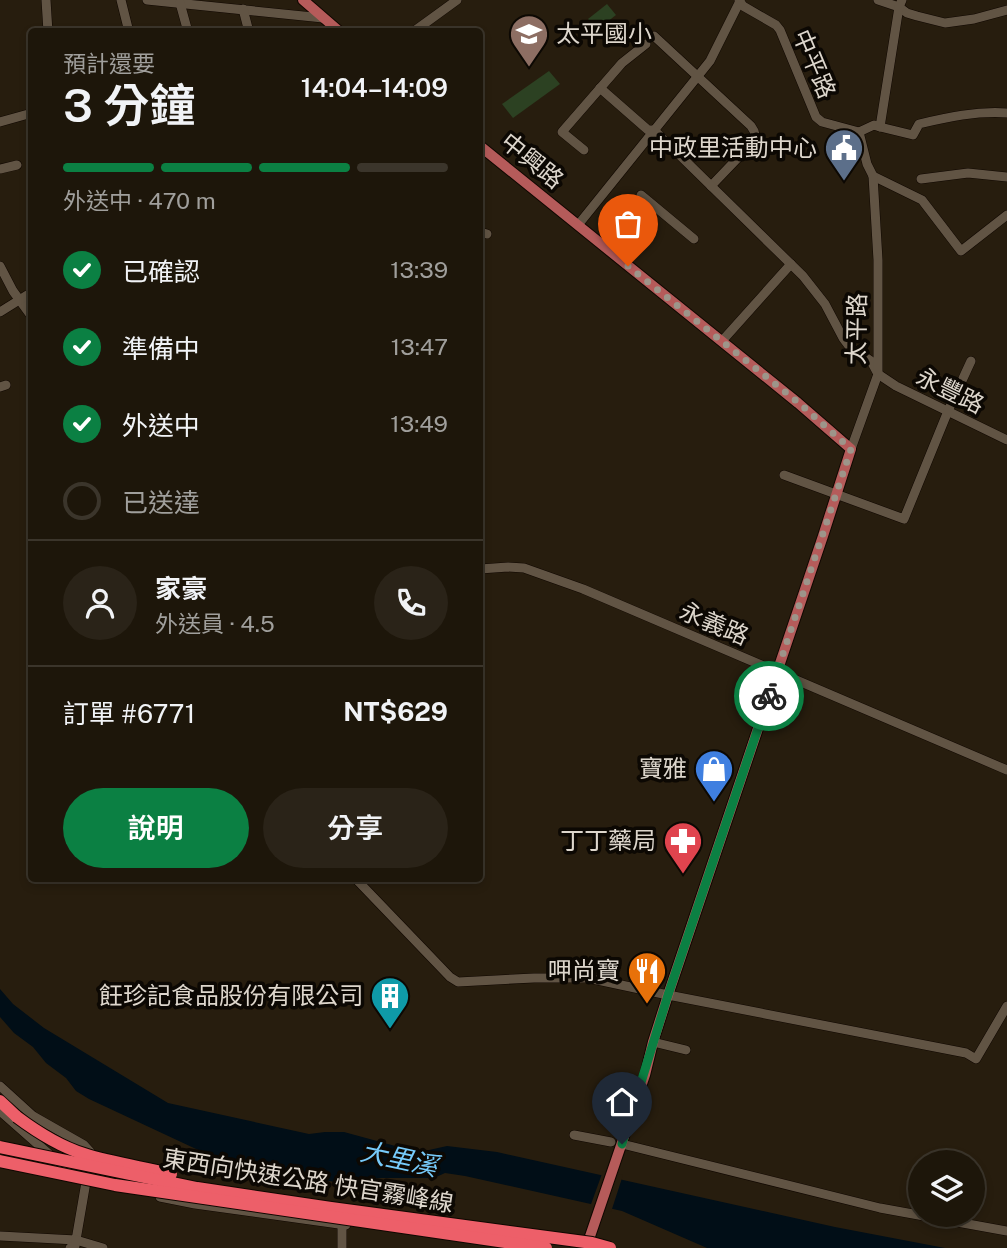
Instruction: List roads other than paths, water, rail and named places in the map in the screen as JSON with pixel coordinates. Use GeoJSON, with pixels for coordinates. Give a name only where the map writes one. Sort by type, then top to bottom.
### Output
{"type":"FeatureCollection","features":[{"type":"Feature","properties":{"kind":"highway"},"geometry":{"type":"LineString","coordinates":[[0,1101],[43,1135],[84,1154],[273,1199]]}},
{"type":"Feature","properties":{"kind":"highway","name":"東西向快速公路 快官霧峰線"},"geometry":{"type":"LineString","coordinates":[[0,1147],[197,1188],[610,1248]]}},
{"type":"Feature","properties":{"kind":"highway","name":"東西向快速公路 快官霧峰線"},"geometry":{"type":"LineString","coordinates":[[0,1161],[128,1187],[546,1248]]}},
{"type":"Feature","properties":{"kind":"main road"},"geometry":{"type":"LineString","coordinates":[[303,0],[335,28]]}},
{"type":"Feature","properties":{"kind":"main road","name":"中興路"},"geometry":{"type":"LineString","coordinates":[[483,148],[799,403],[851,449]]}},
{"type":"Feature","properties":{"kind":"main road","name":"太平路"},"geometry":{"type":"LineString","coordinates":[[586,1248],[617,1143],[645,1075],[668,995],[851,449]]}},
{"type":"Feature","properties":{"kind":"street"},"geometry":{"type":"LineString","coordinates":[[46,0],[48,28]]}},
{"type":"Feature","properties":{"kind":"street"},"geometry":{"type":"LineString","coordinates":[[121,0],[127,28]]}},
{"type":"Feature","properties":{"kind":"street"},"geometry":{"type":"LineString","coordinates":[[147,0],[323,18]]}},
{"type":"Feature","properties":{"kind":"street"},"geometry":{"type":"LineString","coordinates":[[418,28],[457,0]]}},
{"type":"Feature","properties":{"kind":"street"},"geometry":{"type":"LineString","coordinates":[[878,0],[901,3]]}},
{"type":"Feature","properties":{"kind":"street"},"geometry":{"type":"LineString","coordinates":[[578,225],[697,77],[716,50],[739,1]]}},
{"type":"Feature","properties":{"kind":"street","name":"中平路"},"geometry":{"type":"LineString","coordinates":[[739,1],[780,30],[816,117],[822,122],[859,132]]}},
{"type":"Feature","properties":{"kind":"street"},"geometry":{"type":"LineString","coordinates":[[180,3],[187,28]]}},
{"type":"Feature","properties":{"kind":"street"},"geometry":{"type":"LineString","coordinates":[[901,3],[907,13],[945,23],[1007,10]]}},
{"type":"Feature","properties":{"kind":"street"},"geometry":{"type":"LineString","coordinates":[[880,127],[901,3]]}},
{"type":"Feature","properties":{"kind":"street"},"geometry":{"type":"LineString","coordinates":[[243,9],[248,28]]}},
{"type":"Feature","properties":{"kind":"street"},"geometry":{"type":"LineString","coordinates":[[654,36],[754,131],[756,139],[711,186]]}},
{"type":"Feature","properties":{"kind":"street","name":"中興路"},"geometry":{"type":"LineString","coordinates":[[584,150],[562,132],[622,63],[646,44]]}},
{"type":"Feature","properties":{"kind":"street","name":"永豐路"},"geometry":{"type":"LineString","coordinates":[[600,88],[648,130],[654,130],[791,264],[825,304],[843,338],[871,360],[878,374],[896,386],[1007,440]]}},
{"type":"Feature","properties":{"kind":"street"},"geometry":{"type":"LineString","coordinates":[[859,132],[874,125],[913,135],[919,124],[944,118],[977,113],[1007,113]]}},
{"type":"Feature","properties":{"kind":"street"},"geometry":{"type":"LineString","coordinates":[[0,122],[28,114]]}},
{"type":"Feature","properties":{"kind":"street","name":"太平路"},"geometry":{"type":"LineString","coordinates":[[851,449],[878,374],[878,260],[873,176],[859,132]]}},
{"type":"Feature","properties":{"kind":"street"},"geometry":{"type":"LineString","coordinates":[[0,169],[17,165]]}},
{"type":"Feature","properties":{"kind":"street"},"geometry":{"type":"LineString","coordinates":[[921,179],[968,173],[1007,177]]}},
{"type":"Feature","properties":{"kind":"street"},"geometry":{"type":"LineString","coordinates":[[873,176],[922,200],[961,251],[1007,215]]}},
{"type":"Feature","properties":{"kind":"street"},"geometry":{"type":"LineString","coordinates":[[640,195],[694,239]]}},
{"type":"Feature","properties":{"kind":"street"},"geometry":{"type":"LineString","coordinates":[[722,341],[791,264]]}},
{"type":"Feature","properties":{"kind":"street"},"geometry":{"type":"LineString","coordinates":[[0,266],[28,312]]}},
{"type":"Feature","properties":{"kind":"street"},"geometry":{"type":"LineString","coordinates":[[0,312],[28,294]]}},
{"type":"Feature","properties":{"kind":"street"},"geometry":{"type":"LineString","coordinates":[[784,475],[904,519],[971,361]]}},
{"type":"Feature","properties":{"kind":"street","name":"永義路"},"geometry":{"type":"LineString","coordinates":[[483,569],[531,569],[1007,770]]}},
{"type":"Feature","properties":{"kind":"street"},"geometry":{"type":"LineString","coordinates":[[359,882],[440,968],[458,982],[582,977],[943,1048],[966,1053],[976,1059],[1007,1006]]}},
{"type":"Feature","properties":{"kind":"street"},"geometry":{"type":"LineString","coordinates":[[653,1042],[686,1050]]}},
{"type":"Feature","properties":{"kind":"street"},"geometry":{"type":"LineString","coordinates":[[0,1086],[33,1116],[92,1152],[108,1186]]}},
{"type":"Feature","properties":{"kind":"street"},"geometry":{"type":"LineString","coordinates":[[0,1111],[83,1182]]}},
{"type":"Feature","properties":{"kind":"street"},"geometry":{"type":"LineString","coordinates":[[573,1135],[617,1143],[880,1208],[1007,1231]]}},
{"type":"Feature","properties":{"kind":"street"},"geometry":{"type":"LineString","coordinates":[[0,1161],[18,1169],[195,1204],[509,1248]]}},
{"type":"Feature","properties":{"kind":"street"},"geometry":{"type":"LineString","coordinates":[[74,1244],[83,1182]]}},
{"type":"Feature","properties":{"kind":"street"},"geometry":{"type":"LineString","coordinates":[[342,1224],[342,1248]]}},
{"type":"Feature","properties":{"kind":"street"},"geometry":{"type":"LineString","coordinates":[[0,1236],[103,1248]]}},
{"type":"Feature","properties":{"kind":"water","name":"大里溪"},"geometry":{"type":"Polygon","coordinates":[[[0,989],[13,1004],[44,1028],[168,1103],[309,1134],[344,1132],[410,1150],[447,1146],[497,1152],[835,1227],[945,1248],[707,1248],[622,1211],[465,1176],[445,1173],[434,1178],[335,1182],[211,1156],[76,1091],[66,1078],[46,1063],[33,1047],[14,1033],[0,1017],[0,989]]]}},
{"type":"Feature","properties":{"kind":"place","name":"太平國小"},"geometry":{"type":"Point","coordinates":[529,68]}},
{"type":"Feature","properties":{"kind":"place","name":"中政里活動中心"},"geometry":{"type":"Point","coordinates":[844,182]}},
{"type":"Feature","properties":{"kind":"place","name":"寶雅"},"geometry":{"type":"Point","coordinates":[714,803]}},
{"type":"Feature","properties":{"kind":"place","name":"丁丁藥局"},"geometry":{"type":"Point","coordinates":[683,875]}},
{"type":"Feature","properties":{"kind":"place","name":"呷尚寶"},"geometry":{"type":"Point","coordinates":[647,1005]}},
{"type":"Feature","properties":{"kind":"place","name":"飪珍記食品股份有限公司"},"geometry":{"type":"Point","coordinates":[390,1030]}}]}
